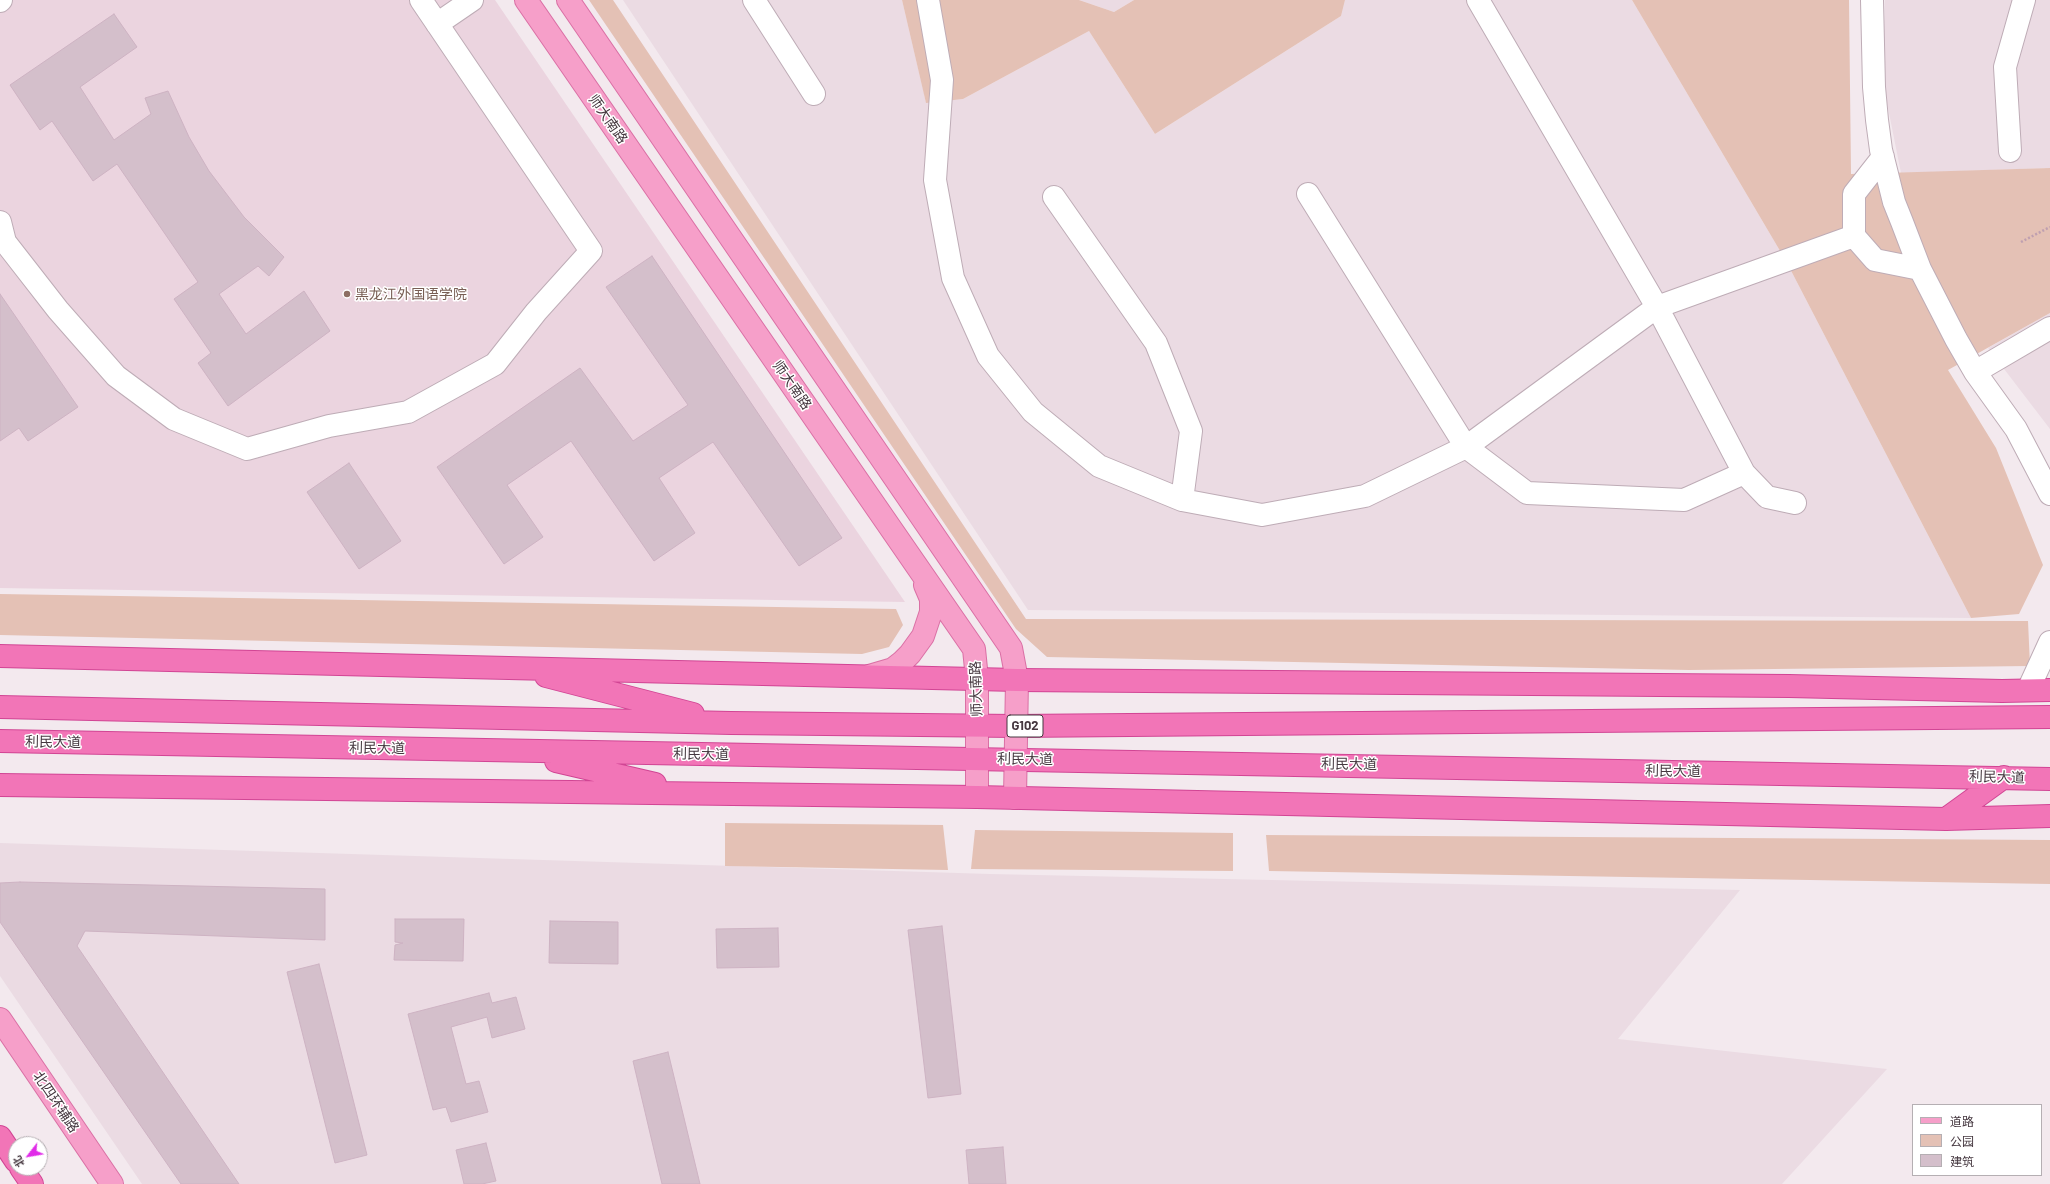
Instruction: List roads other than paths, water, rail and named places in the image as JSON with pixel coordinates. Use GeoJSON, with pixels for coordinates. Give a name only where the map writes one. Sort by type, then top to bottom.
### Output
{"type":"FeatureCollection","features":[{"type":"Feature","properties":{"kind":"highway"},"geometry":{"type":"LineString","coordinates":[[0,656],[507,666],[1017,680],[1773,686],[2002,691],[2050,690]]}},
{"type":"Feature","properties":{"kind":"highway"},"geometry":{"type":"LineString","coordinates":[[507,666],[731,723]]}},
{"type":"Feature","properties":{"kind":"highway"},"geometry":{"type":"LineString","coordinates":[[2002,691],[2044,717]]}},
{"type":"Feature","properties":{"kind":"highway","name":"G102"},"geometry":{"type":"LineString","coordinates":[[0,707],[731,723],[1016,726],[2044,717]]}},
{"type":"Feature","properties":{"kind":"highway","name":"利民大道"},"geometry":{"type":"LineString","coordinates":[[0,740],[512,751],[1016,758],[2050,779]]}},
{"type":"Feature","properties":{"kind":"highway"},"geometry":{"type":"LineString","coordinates":[[512,751],[698,793]]}},
{"type":"Feature","properties":{"kind":"highway"},"geometry":{"type":"LineString","coordinates":[[1946,819],[2004,777]]}},
{"type":"Feature","properties":{"kind":"highway"},"geometry":{"type":"LineString","coordinates":[[0,785],[977,797],[1946,819],[2050,816]]}},
{"type":"Feature","properties":{"kind":"highway"},"geometry":{"type":"LineString","coordinates":[[0,1137],[8,1148]]}},
{"type":"Feature","properties":{"kind":"main road","name":"师大南路"},"geometry":{"type":"LineString","coordinates":[[526,0],[974,650],[977,679],[977,797]]}},
{"type":"Feature","properties":{"kind":"main road"},"geometry":{"type":"LineString","coordinates":[[568,0],[1011,648],[1017,680],[1015,798]]}},
{"type":"Feature","properties":{"kind":"main road"},"geometry":{"type":"LineString","coordinates":[[868,676],[893,669],[910,654],[923,636],[931,612],[930,599],[919,570]]}},
{"type":"Feature","properties":{"kind":"main road","name":"北四环辅路"},"geometry":{"type":"LineString","coordinates":[[0,1019],[112,1184]]}},
{"type":"Feature","properties":{"kind":"street"},"geometry":{"type":"LineString","coordinates":[[0,222],[6,242],[58,310],[116,376],[174,419],[247,449],[328,426],[408,412],[495,364],[536,312],[591,252],[421,0]]}},
{"type":"Feature","properties":{"kind":"street"},"geometry":{"type":"LineString","coordinates":[[437,24],[472,0]]}},
{"type":"Feature","properties":{"kind":"street"},"geometry":{"type":"LineString","coordinates":[[754,0],[814,94]]}},
{"type":"Feature","properties":{"kind":"street"},"geometry":{"type":"LineString","coordinates":[[928,0],[942,80],[935,180],[953,278],[988,356],[1033,412],[1099,466],[1182,500],[1262,515],[1365,496],[1466,447],[1657,307],[1854,236]]}},
{"type":"Feature","properties":{"kind":"street"},"geometry":{"type":"LineString","coordinates":[[1478,0],[1657,307],[1744,473],[1767,497],[1795,502]]}},
{"type":"Feature","properties":{"kind":"street"},"geometry":{"type":"LineString","coordinates":[[1872,0],[1874,87],[1877,120],[1883,157],[1894,202],[1920,269],[1956,340],[1975,372],[2016,429],[2049,491]]}},
{"type":"Feature","properties":{"kind":"street"},"geometry":{"type":"LineString","coordinates":[[2010,151],[2005,67],[2024,0]]}},
{"type":"Feature","properties":{"kind":"street"},"geometry":{"type":"LineString","coordinates":[[1883,157],[1854,194],[1854,236],[1875,260],[1920,269]]}},
{"type":"Feature","properties":{"kind":"street"},"geometry":{"type":"LineString","coordinates":[[1308,194],[1466,447],[1527,493],[1684,500],[1744,473]]}},
{"type":"Feature","properties":{"kind":"street"},"geometry":{"type":"LineString","coordinates":[[1054,197],[1156,343],[1191,431],[1182,500]]}},
{"type":"Feature","properties":{"kind":"street"},"geometry":{"type":"LineString","coordinates":[[1975,372],[2050,328]]}},
{"type":"Feature","properties":{"kind":"street"},"geometry":{"type":"LineString","coordinates":[[2028,690],[2050,642]]}},
{"type":"Feature","properties":{"kind":"place","name":"黑龙江外国语学院"},"geometry":{"type":"Point","coordinates":[347,294]}}]}
